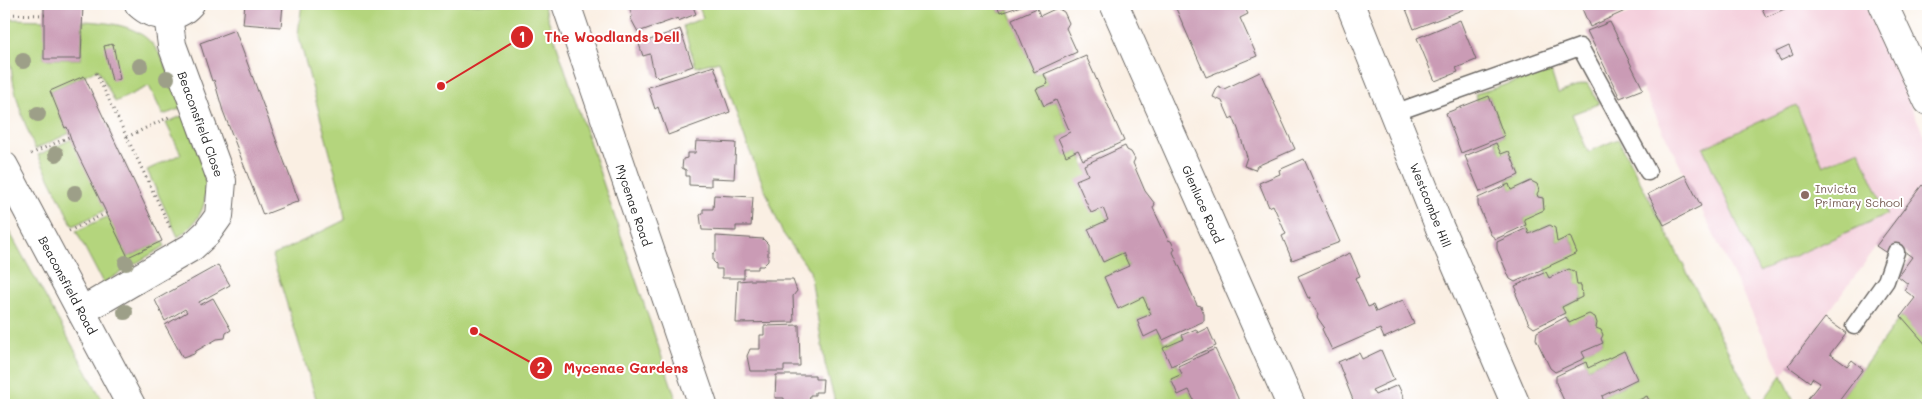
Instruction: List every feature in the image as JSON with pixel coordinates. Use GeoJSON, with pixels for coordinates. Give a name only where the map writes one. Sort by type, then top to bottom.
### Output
{"type":"FeatureCollection","features":[{"type":"Feature","properties":{"kind":"street","name":"Beaconsfield Close"},"geometry":{"type":"LineString","coordinates":[[82,311],[192,247],[207,233],[219,216],[222,181],[172,45],[179,10],[148,11],[140,4]]}},
{"type":"Feature","properties":{"kind":"street","name":"Mycenae Road"},"geometry":{"type":"LineString","coordinates":[[566,4],[703,405]]}},
{"type":"Feature","properties":{"kind":"street","name":"Glenluce Road"},"geometry":{"type":"LineString","coordinates":[[1114,4],[1291,405]]}},
{"type":"Feature","properties":{"kind":"street","name":"Westcombe Hill"},"geometry":{"type":"LineString","coordinates":[[1350,4],[1440,226],[1516,405]]}},
{"type":"Feature","properties":{"kind":"street"},"geometry":{"type":"LineString","coordinates":[[1884,4],[1928,101]]}},
{"type":"Feature","properties":{"kind":"street","name":"Beaconsfield Road"},"geometry":{"type":"LineString","coordinates":[[4,166],[131,405]]}},
{"type":"Feature","properties":{"kind":"lane"},"geometry":{"type":"LineString","coordinates":[[1394,113],[1580,47],[1648,172]]}},
{"type":"Feature","properties":{"kind":"lane"},"geometry":{"type":"LineString","coordinates":[[1854,326],[1886,282],[1896,252]]}},
{"type":"Feature","properties":{"kind":"path"},"geometry":{"type":"LineString","coordinates":[[4,14],[45,15]]}},
{"type":"Feature","properties":{"kind":"path"},"geometry":{"type":"LineString","coordinates":[[96,73],[174,234]]}},
{"type":"Feature","properties":{"kind":"path"},"geometry":{"type":"LineString","coordinates":[[127,136],[164,119]]}},
{"type":"Feature","properties":{"kind":"path"},"geometry":{"type":"LineString","coordinates":[[31,154],[71,136]]}},
{"type":"Feature","properties":{"kind":"path"},"geometry":{"type":"LineString","coordinates":[[69,231],[107,212]]}},
{"type":"Feature","properties":{"kind":"shaded area","name":"Invicta Primary School"},"geometry":{"type":"Polygon","coordinates":[[[1628,4],[1865,4],[1928,144],[1928,177],[1782,375],[1610,22],[1632,12],[1628,4]]]}},
{"type":"Feature","properties":{"kind":"green space"},"geometry":{"type":"Polygon","coordinates":[[[302,4],[543,4],[678,405],[318,405],[272,256],[345,220],[342,198],[298,34],[302,4]]]}},
{"type":"Feature","properties":{"kind":"green space"},"geometry":{"type":"Polygon","coordinates":[[[698,4],[996,4],[1000,13],[1009,10],[1035,74],[1042,71],[1048,84],[1036,89],[1043,106],[1056,100],[1070,132],[1058,138],[1066,156],[1078,150],[1108,220],[1088,229],[1103,262],[1123,253],[1129,266],[1104,277],[1118,308],[1143,297],[1151,314],[1137,320],[1144,336],[1158,330],[1164,342],[1182,335],[1184,339],[1163,348],[1177,363],[1182,374],[1171,379],[1178,394],[1189,390],[1196,405],[836,405],[825,364],[810,271],[782,232],[746,142],[719,61],[696,67],[683,26],[703,18],[698,4]]]}},
{"type":"Feature","properties":{"kind":"green space"},"geometry":{"type":"Polygon","coordinates":[[[9,19],[45,20],[44,59],[81,59],[83,21],[126,27],[140,34],[160,54],[182,108],[163,115],[149,86],[115,102],[98,69],[50,91],[62,116],[60,117],[70,133],[35,149],[22,116],[14,86],[10,55],[9,19]]]}},
{"type":"Feature","properties":{"kind":"green space"},"geometry":{"type":"Polygon","coordinates":[[[1551,71],[1558,93],[1587,83],[1599,104],[1572,114],[1588,152],[1618,139],[1756,405],[1651,405],[1647,396],[1629,405],[1607,405],[1602,396],[1637,379],[1624,351],[1588,368],[1582,352],[1602,343],[1603,335],[1595,327],[1597,323],[1595,317],[1569,323],[1562,307],[1582,298],[1581,285],[1577,285],[1575,281],[1577,278],[1575,272],[1569,269],[1549,278],[1545,267],[1577,252],[1570,236],[1557,242],[1555,228],[1550,225],[1529,234],[1524,219],[1544,210],[1543,206],[1545,203],[1543,198],[1538,197],[1539,190],[1537,184],[1531,181],[1511,190],[1507,180],[1519,175],[1509,151],[1501,154],[1495,140],[1504,136],[1489,96],[1477,101],[1475,94],[1551,71]]]}},
{"type":"Feature","properties":{"kind":"green space"},"geometry":{"type":"Polygon","coordinates":[[[1796,105],[1823,166],[1859,150],[1887,214],[1759,272],[1703,148],[1796,105]]]}},
{"type":"Feature","properties":{"kind":"green space"},"geometry":{"type":"Polygon","coordinates":[[[184,115],[202,164],[205,195],[202,210],[193,224],[178,237],[147,170],[181,154],[166,123],[184,115]]]}},
{"type":"Feature","properties":{"kind":"green space"},"geometry":{"type":"Polygon","coordinates":[[[72,139],[106,210],[73,226],[38,155],[72,139]]]}},
{"type":"Feature","properties":{"kind":"green space"},"geometry":{"type":"Polygon","coordinates":[[[109,216],[128,257],[162,241],[165,246],[103,283],[76,231],[109,216]]]}},
{"type":"Feature","properties":{"kind":"green space"},"geometry":{"type":"Polygon","coordinates":[[[4,222],[103,401],[104,405],[4,405],[4,222]]]}},
{"type":"Feature","properties":{"kind":"green space"},"geometry":{"type":"Polygon","coordinates":[[[1901,316],[1928,345],[1928,405],[1836,405],[1901,316]]]}},
{"type":"Feature","properties":{"kind":"green space"},"geometry":{"type":"Polygon","coordinates":[[[1782,375],[1796,405],[1760,405],[1782,375]]]}},
{"type":"Feature","properties":{"kind":"building"},"geometry":{"type":"Polygon","coordinates":[[[44,4],[83,4],[81,59],[44,59],[44,4]]]}},
{"type":"Feature","properties":{"kind":"building"},"geometry":{"type":"Polygon","coordinates":[[[245,4],[283,4],[281,27],[243,24],[245,4]]]}},
{"type":"Feature","properties":{"kind":"building"},"geometry":{"type":"Polygon","coordinates":[[[628,4],[692,4],[696,14],[678,21],[678,18],[638,32],[631,19],[632,16],[628,4]]]}},
{"type":"Feature","properties":{"kind":"building"},"geometry":{"type":"Polygon","coordinates":[[[996,4],[1027,4],[1000,13],[996,4]]]}},
{"type":"Feature","properties":{"kind":"building"},"geometry":{"type":"Polygon","coordinates":[[[1174,4],[1243,4],[1248,14],[1240,18],[1257,56],[1206,77],[1174,4]]]}},
{"type":"Feature","properties":{"kind":"building"},"geometry":{"type":"Polygon","coordinates":[[[1404,4],[1462,4],[1464,9],[1414,29],[1404,4]]]}},
{"type":"Feature","properties":{"kind":"building"},"geometry":{"type":"Polygon","coordinates":[[[1580,4],[1625,4],[1627,10],[1590,27],[1580,4]]]}},
{"type":"Feature","properties":{"kind":"building"},"geometry":{"type":"Polygon","coordinates":[[[1760,4],[1796,4],[1766,17],[1760,4]]]}},
{"type":"Feature","properties":{"kind":"building"},"geometry":{"type":"Polygon","coordinates":[[[1037,8],[1040,16],[1057,8],[1064,12],[1069,23],[1066,28],[1077,52],[1034,72],[1012,19],[1037,8]]]}},
{"type":"Feature","properties":{"kind":"building"},"geometry":{"type":"Polygon","coordinates":[[[1460,20],[1476,60],[1456,68],[1458,72],[1435,81],[1417,38],[1460,20]]]}},
{"type":"Feature","properties":{"kind":"building"},"geometry":{"type":"Polygon","coordinates":[[[1610,22],[1643,89],[1620,98],[1587,31],[1610,22]]]}},
{"type":"Feature","properties":{"kind":"building"},"geometry":{"type":"Polygon","coordinates":[[[680,29],[693,66],[658,78],[654,74],[650,54],[643,56],[639,44],[680,29]]]}},
{"type":"Feature","properties":{"kind":"building"},"geometry":{"type":"Polygon","coordinates":[[[235,30],[299,201],[263,215],[223,111],[214,80],[212,81],[200,43],[235,30]]]}},
{"type":"Feature","properties":{"kind":"building"},"geometry":{"type":"Polygon","coordinates":[[[113,44],[120,79],[112,81],[104,46],[113,44]]]}},
{"type":"Feature","properties":{"kind":"building"},"geometry":{"type":"Polygon","coordinates":[[[1789,46],[1793,55],[1780,61],[1776,52],[1789,46]]]}},
{"type":"Feature","properties":{"kind":"building"},"geometry":{"type":"Polygon","coordinates":[[[1086,56],[1124,141],[1083,160],[1078,150],[1066,156],[1058,138],[1070,132],[1056,100],[1044,106],[1036,89],[1048,84],[1044,74],[1086,56]]]}},
{"type":"Feature","properties":{"kind":"building"},"geometry":{"type":"Polygon","coordinates":[[[714,66],[730,112],[668,135],[658,107],[655,109],[648,87],[714,66]]]}},
{"type":"Feature","properties":{"kind":"building"},"geometry":{"type":"Polygon","coordinates":[[[1260,72],[1295,149],[1257,166],[1255,170],[1244,166],[1247,157],[1233,117],[1230,119],[1222,101],[1213,97],[1218,86],[1224,89],[1260,72]]]}},
{"type":"Feature","properties":{"kind":"building"},"geometry":{"type":"Polygon","coordinates":[[[84,76],[162,241],[128,257],[73,145],[67,127],[65,128],[50,91],[84,76]]]}},
{"type":"Feature","properties":{"kind":"building"},"geometry":{"type":"Polygon","coordinates":[[[1489,96],[1504,136],[1461,153],[1446,113],[1489,96]]]}},
{"type":"Feature","properties":{"kind":"building"},"geometry":{"type":"Polygon","coordinates":[[[696,141],[736,143],[734,179],[711,178],[711,186],[689,185],[689,176],[686,176],[686,170],[682,168],[683,159],[687,158],[687,153],[695,153],[696,141]]]}},
{"type":"Feature","properties":{"kind":"building"},"geometry":{"type":"Polygon","coordinates":[[[1496,143],[1501,154],[1509,151],[1519,175],[1480,192],[1465,156],[1496,143]]]}},
{"type":"Feature","properties":{"kind":"building"},"geometry":{"type":"Polygon","coordinates":[[[1125,146],[1135,159],[1133,163],[1145,191],[1155,204],[1153,208],[1168,240],[1171,241],[1175,249],[1173,252],[1197,305],[1201,306],[1204,314],[1204,321],[1163,340],[1158,330],[1144,337],[1137,320],[1151,314],[1143,297],[1118,309],[1104,277],[1129,266],[1123,253],[1103,262],[1088,229],[1108,220],[1103,208],[1091,213],[1076,180],[1088,175],[1084,165],[1125,146]]]}},
{"type":"Feature","properties":{"kind":"building"},"geometry":{"type":"Polygon","coordinates":[[[1304,159],[1340,242],[1292,260],[1282,236],[1286,234],[1273,205],[1269,207],[1259,183],[1280,174],[1279,170],[1304,159]]]}},
{"type":"Feature","properties":{"kind":"building"},"geometry":{"type":"Polygon","coordinates":[[[1685,175],[1701,206],[1664,225],[1648,194],[1685,175]]]}},
{"type":"Feature","properties":{"kind":"building"},"geometry":{"type":"Polygon","coordinates":[[[1531,181],[1537,184],[1539,190],[1537,194],[1538,197],[1543,198],[1544,210],[1524,219],[1526,225],[1496,239],[1491,235],[1478,205],[1478,198],[1509,184],[1511,190],[1531,181]]]}},
{"type":"Feature","properties":{"kind":"building"},"geometry":{"type":"Polygon","coordinates":[[[1922,185],[1928,190],[1928,221],[1926,225],[1928,227],[1928,347],[1901,316],[1915,298],[1904,290],[1908,284],[1898,276],[1912,257],[1905,252],[1902,256],[1888,254],[1876,246],[1922,185]]]}},
{"type":"Feature","properties":{"kind":"building"},"geometry":{"type":"Polygon","coordinates":[[[714,195],[753,197],[751,226],[736,226],[736,231],[702,230],[700,215],[703,213],[703,209],[713,209],[714,195]]]}},
{"type":"Feature","properties":{"kind":"building"},"geometry":{"type":"Polygon","coordinates":[[[1550,225],[1555,228],[1557,242],[1570,236],[1577,253],[1515,282],[1510,279],[1497,249],[1497,242],[1527,228],[1529,234],[1550,225]]]}},
{"type":"Feature","properties":{"kind":"building"},"geometry":{"type":"Polygon","coordinates":[[[716,236],[763,239],[768,244],[768,261],[763,266],[758,266],[758,269],[744,269],[744,278],[722,278],[722,269],[716,269],[716,264],[713,261],[713,254],[716,252],[716,236]]]}},
{"type":"Feature","properties":{"kind":"building"},"geometry":{"type":"Polygon","coordinates":[[[1350,253],[1360,276],[1355,278],[1368,307],[1373,305],[1376,312],[1403,300],[1414,324],[1384,338],[1380,329],[1332,350],[1322,329],[1324,327],[1310,301],[1311,297],[1308,298],[1298,276],[1350,253]]]}},
{"type":"Feature","properties":{"kind":"building"},"geometry":{"type":"Polygon","coordinates":[[[218,265],[230,285],[199,302],[200,305],[213,298],[231,330],[226,333],[225,338],[217,339],[194,354],[183,358],[165,325],[187,312],[185,309],[165,321],[155,300],[218,265]]]}},
{"type":"Feature","properties":{"kind":"building"},"geometry":{"type":"Polygon","coordinates":[[[1569,269],[1575,272],[1577,285],[1581,285],[1582,297],[1562,307],[1565,313],[1534,328],[1529,324],[1516,294],[1515,286],[1546,272],[1549,278],[1569,269]]]}},
{"type":"Feature","properties":{"kind":"building"},"geometry":{"type":"Polygon","coordinates":[[[793,280],[797,291],[793,296],[794,322],[736,323],[738,281],[793,280]]]}},
{"type":"Feature","properties":{"kind":"building"},"geometry":{"type":"Polygon","coordinates":[[[1589,314],[1595,317],[1596,328],[1601,330],[1603,335],[1601,339],[1603,343],[1582,352],[1585,358],[1555,372],[1550,368],[1536,339],[1537,332],[1566,317],[1569,323],[1589,314]]]}},
{"type":"Feature","properties":{"kind":"building"},"geometry":{"type":"Polygon","coordinates":[[[1825,318],[1846,333],[1830,354],[1847,366],[1852,360],[1863,369],[1836,405],[1809,405],[1805,402],[1820,383],[1812,378],[1810,382],[1788,366],[1825,318]]]}},
{"type":"Feature","properties":{"kind":"building"},"geometry":{"type":"Polygon","coordinates":[[[799,325],[800,366],[784,366],[784,371],[750,371],[747,356],[750,349],[760,349],[760,335],[764,335],[764,326],[799,325]]]}},
{"type":"Feature","properties":{"kind":"building"},"geometry":{"type":"Polygon","coordinates":[[[1208,328],[1216,346],[1171,366],[1163,348],[1184,339],[1182,335],[1196,329],[1198,333],[1208,328]]]}},
{"type":"Feature","properties":{"kind":"building"},"geometry":{"type":"Polygon","coordinates":[[[1215,349],[1241,405],[1196,405],[1189,390],[1178,395],[1171,379],[1182,374],[1178,366],[1215,349]]]}},
{"type":"Feature","properties":{"kind":"building"},"geometry":{"type":"Polygon","coordinates":[[[1381,350],[1394,380],[1372,390],[1375,395],[1398,385],[1407,405],[1355,405],[1338,362],[1359,353],[1362,359],[1381,350]]]}},
{"type":"Feature","properties":{"kind":"building"},"geometry":{"type":"Polygon","coordinates":[[[1624,351],[1637,379],[1602,396],[1604,402],[1598,405],[1566,405],[1556,383],[1556,376],[1586,362],[1588,368],[1624,351]]]}},
{"type":"Feature","properties":{"kind":"building"},"geometry":{"type":"Polygon","coordinates":[[[776,375],[815,375],[815,379],[823,379],[822,392],[815,392],[815,395],[810,395],[809,405],[784,405],[784,398],[775,398],[776,375]]]}},
{"type":"Feature","properties":{"kind":"building"},"geometry":{"type":"Polygon","coordinates":[[[1647,396],[1651,405],[1629,405],[1647,396]]]}},
{"type":"Feature","properties":{"kind":"place","name":"The Woodlands Dell"},"geometry":{"type":"Point","coordinates":[441,86]}},
{"type":"Feature","properties":{"kind":"place","name":"Invicta Primary School"},"geometry":{"type":"Point","coordinates":[1805,195]}},
{"type":"Feature","properties":{"kind":"place","name":"Mycenae Gardens"},"geometry":{"type":"Point","coordinates":[474,331]}}]}
